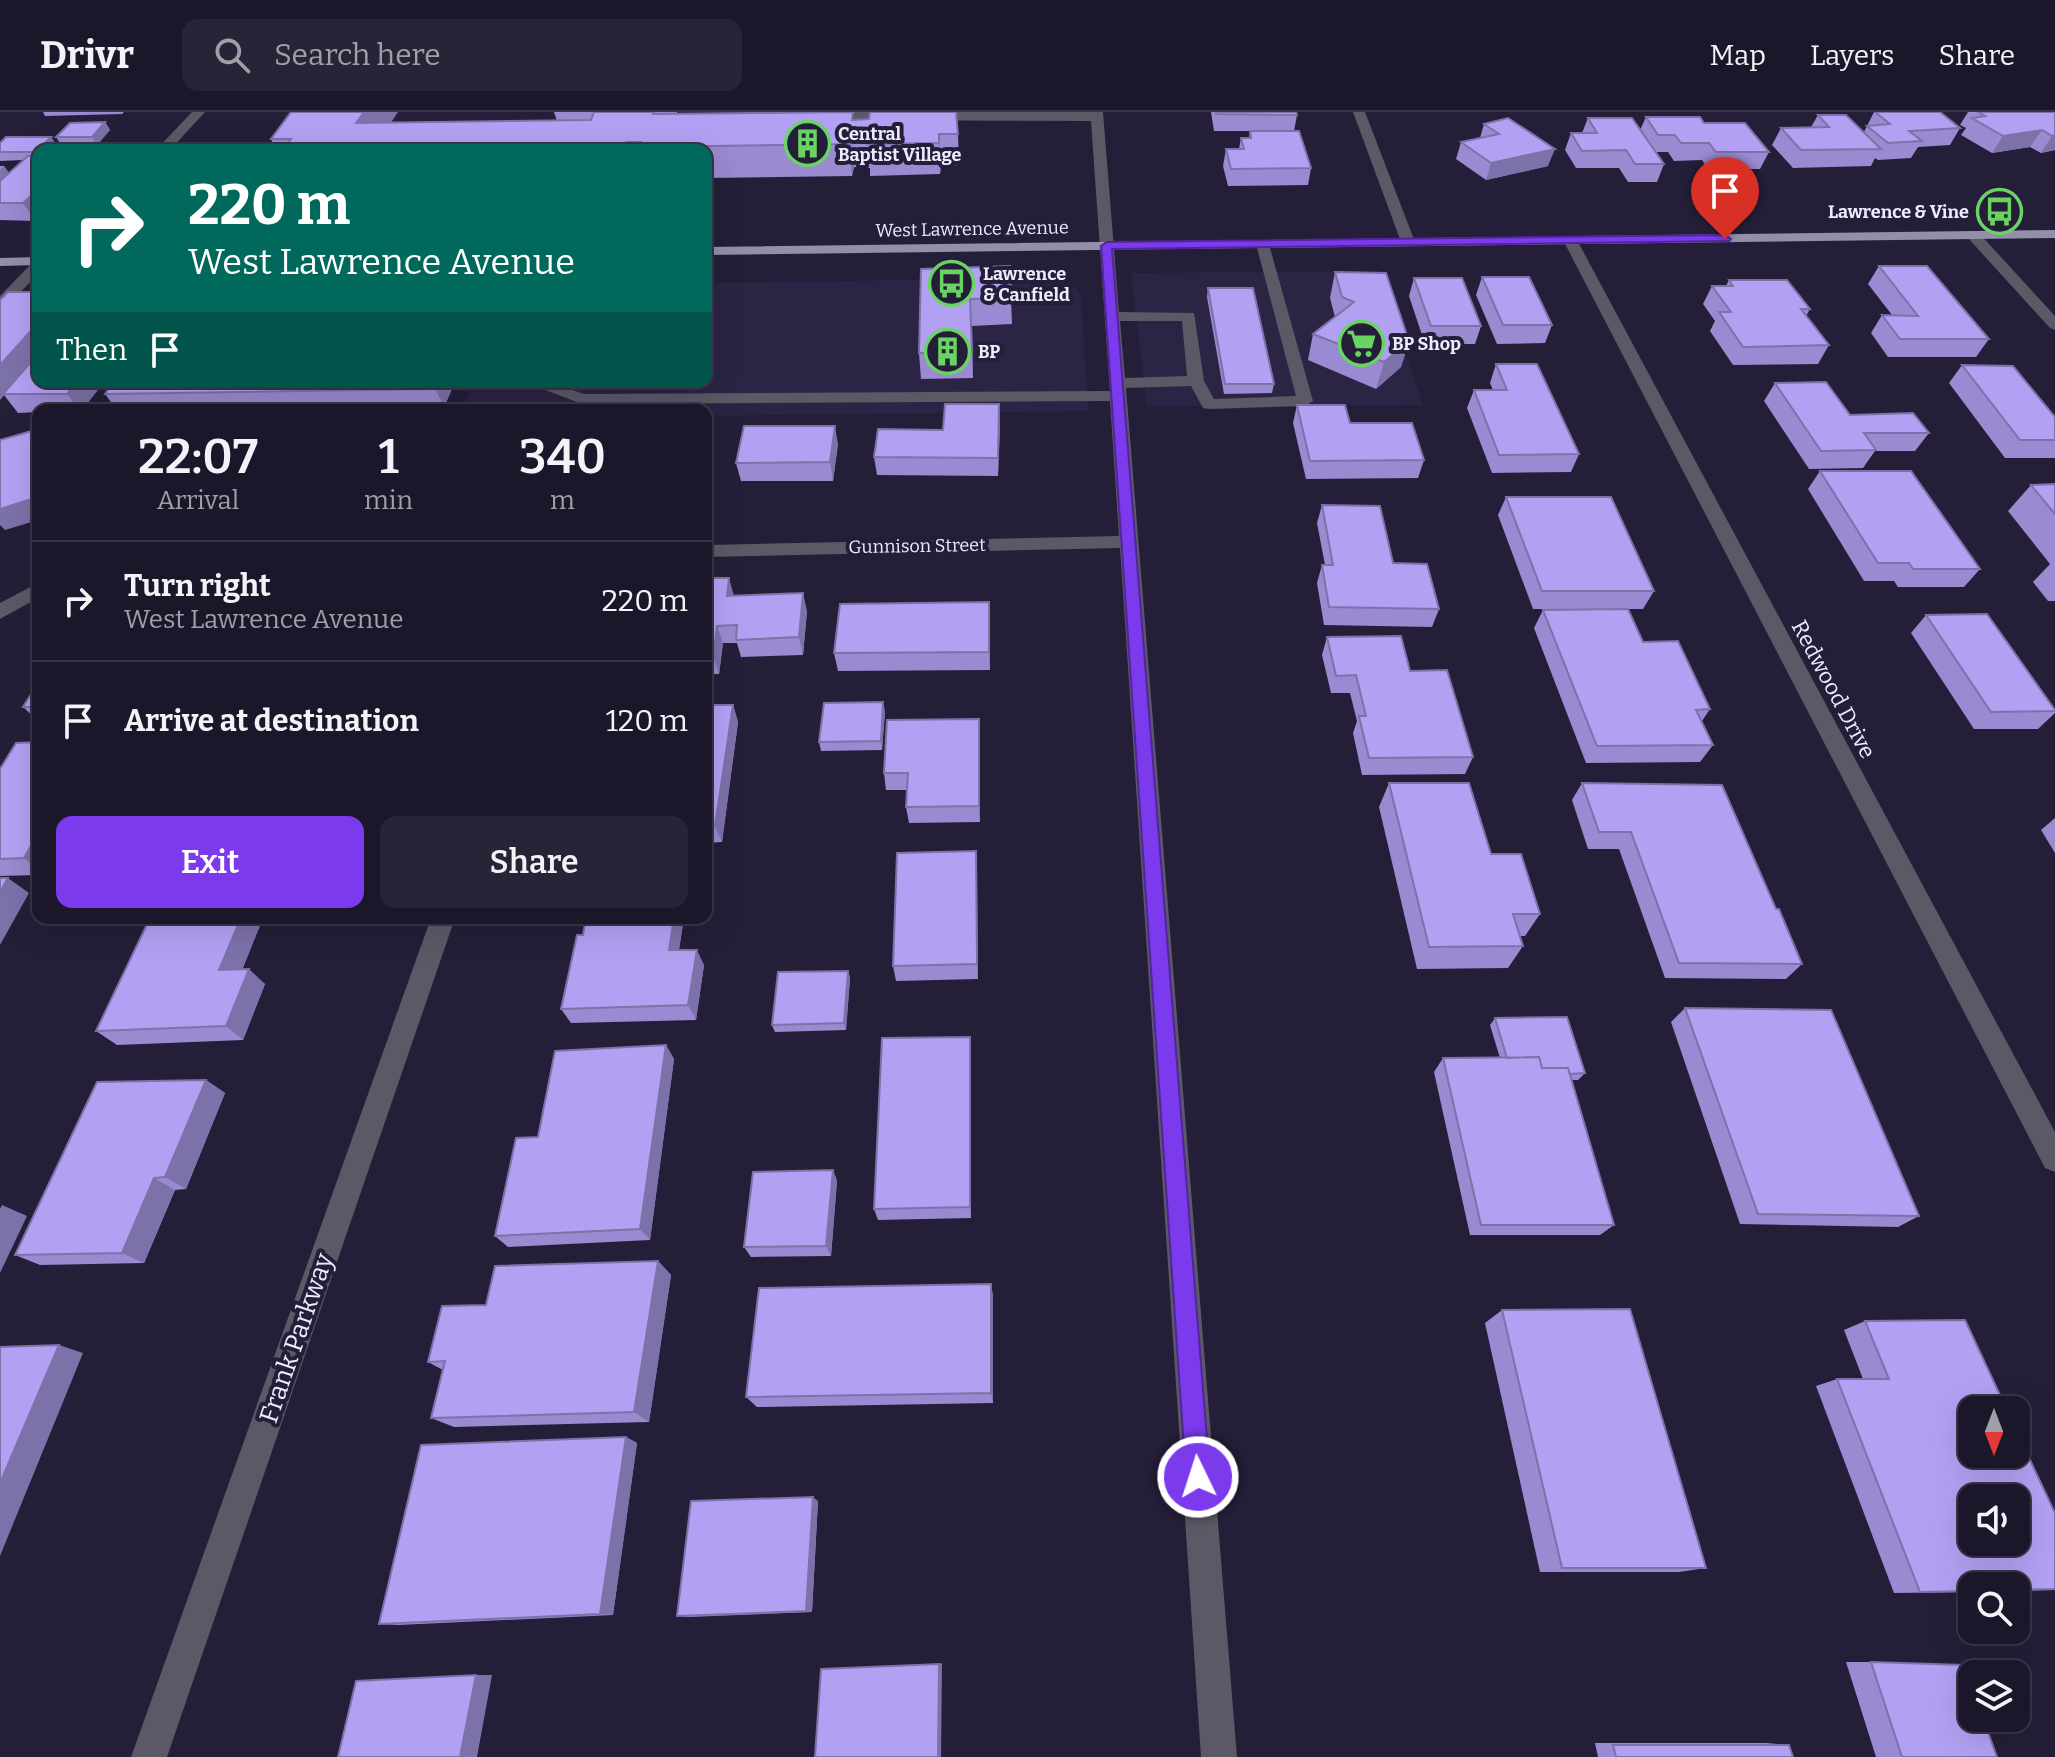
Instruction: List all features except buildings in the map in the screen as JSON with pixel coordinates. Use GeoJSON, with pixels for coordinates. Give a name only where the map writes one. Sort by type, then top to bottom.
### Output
{"type":"FeatureCollection","features":[{"type":"Feature","properties":{"kind":"main road","name":"West Lawrence Avenue"},"geometry":{"type":"LineString","coordinates":[[712,251],[2055,234]]}},
{"type":"Feature","properties":{"kind":"main road"},"geometry":{"type":"LineString","coordinates":[[0,262],[32,263]]}},
{"type":"Feature","properties":{"kind":"street"},"geometry":{"type":"LineString","coordinates":[[169,144],[199,112]]}},
{"type":"Feature","properties":{"kind":"street"},"geometry":{"type":"LineString","coordinates":[[1359,112],[1408,242]]}},
{"type":"Feature","properties":{"kind":"street"},"geometry":{"type":"LineString","coordinates":[[800,115],[1097,115],[1219,1757]]}},
{"type":"Feature","properties":{"kind":"street"},"geometry":{"type":"LineString","coordinates":[[1973,235],[2055,325]]}},
{"type":"Feature","properties":{"kind":"street","name":"Redwood Drive"},"geometry":{"type":"LineString","coordinates":[[1570,240],[2055,1159]]}},
{"type":"Feature","properties":{"kind":"street"},"geometry":{"type":"LineString","coordinates":[[1112,317],[1189,316],[1196,381],[1209,404],[1305,401],[1263,244]]}},
{"type":"Feature","properties":{"kind":"street"},"geometry":{"type":"LineString","coordinates":[[0,305],[32,270]]}},
{"type":"Feature","properties":{"kind":"street"},"geometry":{"type":"LineString","coordinates":[[550,388],[582,399],[1118,389],[1196,381]]}},
{"type":"Feature","properties":{"kind":"street","name":"Gunnison Street"},"geometry":{"type":"LineString","coordinates":[[712,551],[1129,542]]}},
{"type":"Feature","properties":{"kind":"street"},"geometry":{"type":"LineString","coordinates":[[0,612],[32,593]]}},
{"type":"Feature","properties":{"kind":"street","name":"Frank Parkway"},"geometry":{"type":"LineString","coordinates":[[149,1757],[441,924]]}},
{"type":"Feature","properties":{"kind":"shaded area"},"geometry":{"type":"Polygon","coordinates":[[[1377,271],[1423,405],[1147,406],[1131,273],[1377,271]]]}},
{"type":"Feature","properties":{"kind":"shaded area"},"geometry":{"type":"Polygon","coordinates":[[[1040,278],[1069,283],[1081,295],[1088,411],[712,416],[712,404],[465,404],[471,388],[712,388],[712,283],[1040,278]]]}},
{"type":"Feature","properties":{"kind":"place","name":"Central Baptist Village"},"geometry":{"type":"Point","coordinates":[807,144]}},
{"type":"Feature","properties":{"kind":"place","name":"Lawrence & Vine"},"geometry":{"type":"Point","coordinates":[2000,212]}},
{"type":"Feature","properties":{"kind":"place","name":"Lawrence & Canfield"},"geometry":{"type":"Point","coordinates":[952,284]}},
{"type":"Feature","properties":{"kind":"place","name":"BP Shop"},"geometry":{"type":"Point","coordinates":[1361,344]}},
{"type":"Feature","properties":{"kind":"place","name":"BP"},"geometry":{"type":"Point","coordinates":[947,352]}},
{"type":"Feature","properties":{"kind":"route"},"geometry":{"type":"LineString","coordinates":[[1198,1477],[1107,246],[1725,239]]}}]}
